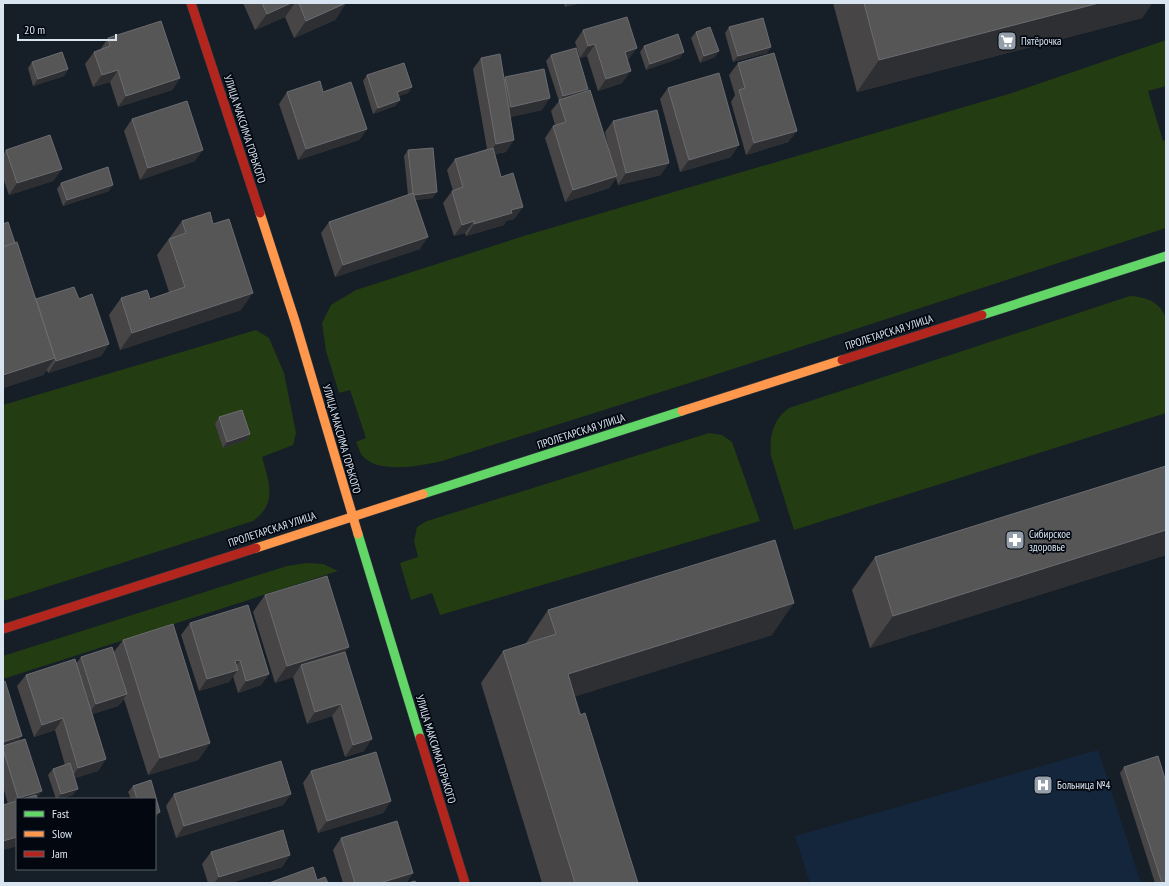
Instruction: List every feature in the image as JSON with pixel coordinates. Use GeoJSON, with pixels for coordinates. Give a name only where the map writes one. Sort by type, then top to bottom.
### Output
{"type":"FeatureCollection","features":[{"type":"Feature","properties":{"kind":"main road","name":"УЛИЦА МАКСИМА ГОРЬКОГО"},"geometry":{"type":"LineString","coordinates":[[191,3],[295,321],[352,516],[465,883]]}},
{"type":"Feature","properties":{"kind":"main road","name":"ПРОЛЕТАРСКАЯ УЛИЦА"},"geometry":{"type":"LineString","coordinates":[[3,629],[1166,256]]}},
{"type":"Feature","properties":{"kind":"shaded area","name":"Больница №4"},"geometry":{"type":"Polygon","coordinates":[[[1098,750],[1141,883],[810,883],[795,836],[1098,750]]]}},
{"type":"Feature","properties":{"kind":"green space"},"geometry":{"type":"Polygon","coordinates":[[[1166,40],[1166,86],[1148,91],[1163,141],[1166,140],[1166,228],[705,378],[442,461],[411,467],[388,467],[377,465],[368,461],[361,454],[356,442],[366,438],[350,390],[339,393],[326,351],[322,323],[331,305],[356,290],[527,235],[1012,93],[1166,40]]]}},
{"type":"Feature","properties":{"kind":"green space"},"geometry":{"type":"Polygon","coordinates":[[[1130,296],[1147,299],[1157,305],[1161,308],[1166,319],[1166,413],[794,530],[771,456],[773,429],[779,417],[789,408],[1130,296]]]}},
{"type":"Feature","properties":{"kind":"green space"},"geometry":{"type":"Polygon","coordinates":[[[256,330],[269,338],[284,373],[296,433],[293,445],[262,457],[270,492],[266,507],[261,514],[253,521],[3,601],[3,405],[256,330]]]}},
{"type":"Feature","properties":{"kind":"green space"},"geometry":{"type":"Polygon","coordinates":[[[709,433],[722,435],[732,442],[760,521],[440,615],[432,593],[411,600],[400,563],[418,557],[414,541],[417,527],[427,521],[709,433]]]}},
{"type":"Feature","properties":{"kind":"green space"},"geometry":{"type":"Polygon","coordinates":[[[307,563],[323,564],[338,571],[3,679],[3,656],[287,566],[307,563]]]}},
{"type":"Feature","properties":{"kind":"building"},"geometry":{"type":"Polygon","coordinates":[[[262,3],[291,3],[267,14],[262,3]]]}},
{"type":"Feature","properties":{"kind":"building"},"geometry":{"type":"Polygon","coordinates":[[[299,3],[346,3],[306,21],[299,3]]]}},
{"type":"Feature","properties":{"kind":"building"},"geometry":{"type":"Polygon","coordinates":[[[864,3],[1099,3],[879,60],[864,3]]]}},
{"type":"Feature","properties":{"kind":"building"},"geometry":{"type":"Polygon","coordinates":[[[627,17],[637,48],[625,52],[631,71],[606,79],[595,44],[588,46],[583,30],[627,17]]]}},
{"type":"Feature","properties":{"kind":"building"},"geometry":{"type":"Polygon","coordinates":[[[763,18],[771,47],[738,56],[729,27],[763,18]]]}},
{"type":"Feature","properties":{"kind":"building"},"geometry":{"type":"Polygon","coordinates":[[[161,21],[180,78],[126,96],[118,70],[102,75],[94,52],[110,46],[108,38],[161,21]]]}},
{"type":"Feature","properties":{"kind":"building"},"geometry":{"type":"Polygon","coordinates":[[[710,27],[719,51],[704,56],[696,32],[710,27]]]}},
{"type":"Feature","properties":{"kind":"building"},"geometry":{"type":"Polygon","coordinates":[[[678,34],[684,52],[650,64],[644,46],[678,34]]]}},
{"type":"Feature","properties":{"kind":"building"},"geometry":{"type":"Polygon","coordinates":[[[576,48],[588,89],[563,96],[551,55],[576,48]]]}},
{"type":"Feature","properties":{"kind":"building"},"geometry":{"type":"Polygon","coordinates":[[[62,52],[68,69],[38,79],[32,62],[62,52]]]}},
{"type":"Feature","properties":{"kind":"building"},"geometry":{"type":"Polygon","coordinates":[[[774,53],[797,131],[754,143],[739,90],[745,88],[738,63],[774,53]]]}},
{"type":"Feature","properties":{"kind":"building"},"geometry":{"type":"Polygon","coordinates":[[[500,54],[514,140],[496,144],[481,58],[500,54]]]}},
{"type":"Feature","properties":{"kind":"building"},"geometry":{"type":"Polygon","coordinates":[[[404,63],[412,87],[397,92],[400,100],[378,108],[367,75],[404,63]]]}},
{"type":"Feature","properties":{"kind":"building"},"geometry":{"type":"Polygon","coordinates":[[[544,69],[550,98],[511,107],[505,77],[544,69]]]}},
{"type":"Feature","properties":{"kind":"building"},"geometry":{"type":"Polygon","coordinates":[[[719,73],[739,145],[689,160],[668,88],[719,73]]]}},
{"type":"Feature","properties":{"kind":"building"},"geometry":{"type":"Polygon","coordinates":[[[320,81],[323,92],[351,82],[367,129],[306,149],[287,92],[320,81]]]}},
{"type":"Feature","properties":{"kind":"building"},"geometry":{"type":"Polygon","coordinates":[[[590,90],[617,176],[573,190],[553,126],[566,122],[559,100],[590,90]]]}},
{"type":"Feature","properties":{"kind":"building"},"geometry":{"type":"Polygon","coordinates":[[[187,101],[203,150],[148,168],[132,119],[187,101]]]}},
{"type":"Feature","properties":{"kind":"building"},"geometry":{"type":"Polygon","coordinates":[[[657,110],[669,163],[626,173],[613,121],[657,110]]]}},
{"type":"Feature","properties":{"kind":"building"},"geometry":{"type":"Polygon","coordinates":[[[50,135],[62,169],[17,183],[6,150],[50,135]]]}},
{"type":"Feature","properties":{"kind":"building"},"geometry":{"type":"Polygon","coordinates":[[[433,148],[437,192],[414,195],[408,150],[433,148]]]}},
{"type":"Feature","properties":{"kind":"building"},"geometry":{"type":"Polygon","coordinates":[[[493,148],[501,177],[513,173],[523,207],[511,210],[512,213],[474,224],[474,221],[462,225],[452,191],[463,187],[455,159],[493,148]]]}},
{"type":"Feature","properties":{"kind":"building"},"geometry":{"type":"Polygon","coordinates":[[[108,167],[113,185],[67,200],[61,183],[108,167]]]}},
{"type":"Feature","properties":{"kind":"building"},"geometry":{"type":"Polygon","coordinates":[[[413,193],[428,237],[343,265],[329,222],[413,193]]]}},
{"type":"Feature","properties":{"kind":"building"},"geometry":{"type":"Polygon","coordinates":[[[210,212],[213,224],[229,219],[253,293],[132,333],[121,298],[147,290],[150,299],[185,287],[169,239],[186,233],[182,221],[210,212]]]}},
{"type":"Feature","properties":{"kind":"building"},"geometry":{"type":"Polygon","coordinates":[[[8,222],[15,243],[3,247],[3,224],[8,222]]]}},
{"type":"Feature","properties":{"kind":"building"},"geometry":{"type":"Polygon","coordinates":[[[17,242],[55,358],[3,375],[3,247],[17,242]]]}},
{"type":"Feature","properties":{"kind":"building"},"geometry":{"type":"Polygon","coordinates":[[[74,287],[79,299],[92,294],[109,344],[56,361],[36,299],[74,287]]]}},
{"type":"Feature","properties":{"kind":"building"},"geometry":{"type":"Polygon","coordinates":[[[242,410],[250,434],[227,442],[219,417],[242,410]]]}},
{"type":"Feature","properties":{"kind":"building"},"geometry":{"type":"Polygon","coordinates":[[[1166,466],[1166,530],[893,616],[875,557],[1166,466]]]}},
{"type":"Feature","properties":{"kind":"building"},"geometry":{"type":"Polygon","coordinates":[[[775,540],[794,603],[568,674],[580,715],[585,713],[638,883],[575,883],[503,651],[556,634],[548,610],[775,540]]]}},
{"type":"Feature","properties":{"kind":"building"},"geometry":{"type":"Polygon","coordinates":[[[327,576],[349,647],[287,666],[265,595],[327,576]]]}},
{"type":"Feature","properties":{"kind":"building"},"geometry":{"type":"Polygon","coordinates":[[[248,605],[269,674],[246,681],[240,660],[235,661],[238,670],[207,679],[190,623],[248,605]]]}},
{"type":"Feature","properties":{"kind":"building"},"geometry":{"type":"Polygon","coordinates":[[[173,624],[210,743],[160,758],[123,640],[173,624]]]}},
{"type":"Feature","properties":{"kind":"building"},"geometry":{"type":"Polygon","coordinates":[[[112,647],[127,694],[96,704],[81,657],[112,647]]]}},
{"type":"Feature","properties":{"kind":"building"},"geometry":{"type":"Polygon","coordinates":[[[345,652],[372,739],[353,745],[341,704],[315,712],[301,665],[345,652]]]}},
{"type":"Feature","properties":{"kind":"building"},"geometry":{"type":"Polygon","coordinates":[[[75,659],[106,759],[78,768],[63,718],[42,725],[26,675],[75,659]]]}},
{"type":"Feature","properties":{"kind":"building"},"geometry":{"type":"Polygon","coordinates":[[[5,681],[22,736],[3,742],[3,682],[5,681]]]}},
{"type":"Feature","properties":{"kind":"building"},"geometry":{"type":"Polygon","coordinates":[[[25,739],[42,791],[18,798],[3,746],[25,739]]]}},
{"type":"Feature","properties":{"kind":"building"},"geometry":{"type":"Polygon","coordinates":[[[376,752],[391,801],[327,821],[311,771],[376,752]]]}},
{"type":"Feature","properties":{"kind":"building"},"geometry":{"type":"Polygon","coordinates":[[[1158,756],[1166,782],[1166,883],[1162,883],[1124,767],[1158,756]]]}},
{"type":"Feature","properties":{"kind":"building"},"geometry":{"type":"Polygon","coordinates":[[[281,761],[291,794],[184,826],[174,794],[281,761]]]}},
{"type":"Feature","properties":{"kind":"building"},"geometry":{"type":"Polygon","coordinates":[[[70,763],[78,789],[61,794],[53,769],[70,763]]]}},
{"type":"Feature","properties":{"kind":"building"},"geometry":{"type":"Polygon","coordinates":[[[151,780],[160,812],[156,814],[156,798],[137,798],[133,786],[151,780]]]}},
{"type":"Feature","properties":{"kind":"building"},"geometry":{"type":"Polygon","coordinates":[[[36,795],[37,798],[26,798],[36,795]]]}},
{"type":"Feature","properties":{"kind":"building"},"geometry":{"type":"Polygon","coordinates":[[[16,801],[16,837],[3,841],[3,805],[16,801]]]}},
{"type":"Feature","properties":{"kind":"building"},"geometry":{"type":"Polygon","coordinates":[[[397,821],[413,873],[380,883],[355,883],[341,838],[397,821]]]}},
{"type":"Feature","properties":{"kind":"building"},"geometry":{"type":"Polygon","coordinates":[[[283,830],[290,855],[219,877],[211,852],[283,830]]]}},
{"type":"Feature","properties":{"kind":"building"},"geometry":{"type":"Polygon","coordinates":[[[313,867],[317,880],[325,877],[328,883],[269,883],[313,867]]]}},
{"type":"Feature","properties":{"kind":"traffic: fast"},"geometry":{"type":"LineString","coordinates":[[982,315],[1166,256]]}},
{"type":"Feature","properties":{"kind":"traffic: fast"},"geometry":{"type":"LineString","coordinates":[[423,494],[682,411]]}},
{"type":"Feature","properties":{"kind":"traffic: fast"},"geometry":{"type":"LineString","coordinates":[[358,534],[420,738]]}},
{"type":"Feature","properties":{"kind":"traffic: slow"},"geometry":{"type":"LineString","coordinates":[[260,213],[295,321],[358,534]]}},
{"type":"Feature","properties":{"kind":"traffic: slow"},"geometry":{"type":"LineString","coordinates":[[682,411],[842,360]]}},
{"type":"Feature","properties":{"kind":"traffic: slow"},"geometry":{"type":"LineString","coordinates":[[256,548],[423,494]]}},
{"type":"Feature","properties":{"kind":"traffic: jam"},"geometry":{"type":"LineString","coordinates":[[191,3],[260,213]]}},
{"type":"Feature","properties":{"kind":"traffic: jam"},"geometry":{"type":"LineString","coordinates":[[842,360],[982,315]]}},
{"type":"Feature","properties":{"kind":"traffic: jam"},"geometry":{"type":"LineString","coordinates":[[3,629],[256,548]]}},
{"type":"Feature","properties":{"kind":"traffic: jam"},"geometry":{"type":"LineString","coordinates":[[420,738],[465,883]]}},
{"type":"Feature","properties":{"kind":"place","name":"Пятёрочка"},"geometry":{"type":"Point","coordinates":[1007,41]}},
{"type":"Feature","properties":{"kind":"place","name":"Сибирское здоровье"},"geometry":{"type":"Point","coordinates":[1015,540]}},
{"type":"Feature","properties":{"kind":"place","name":"Больница №4"},"geometry":{"type":"Point","coordinates":[1043,785]}}]}
